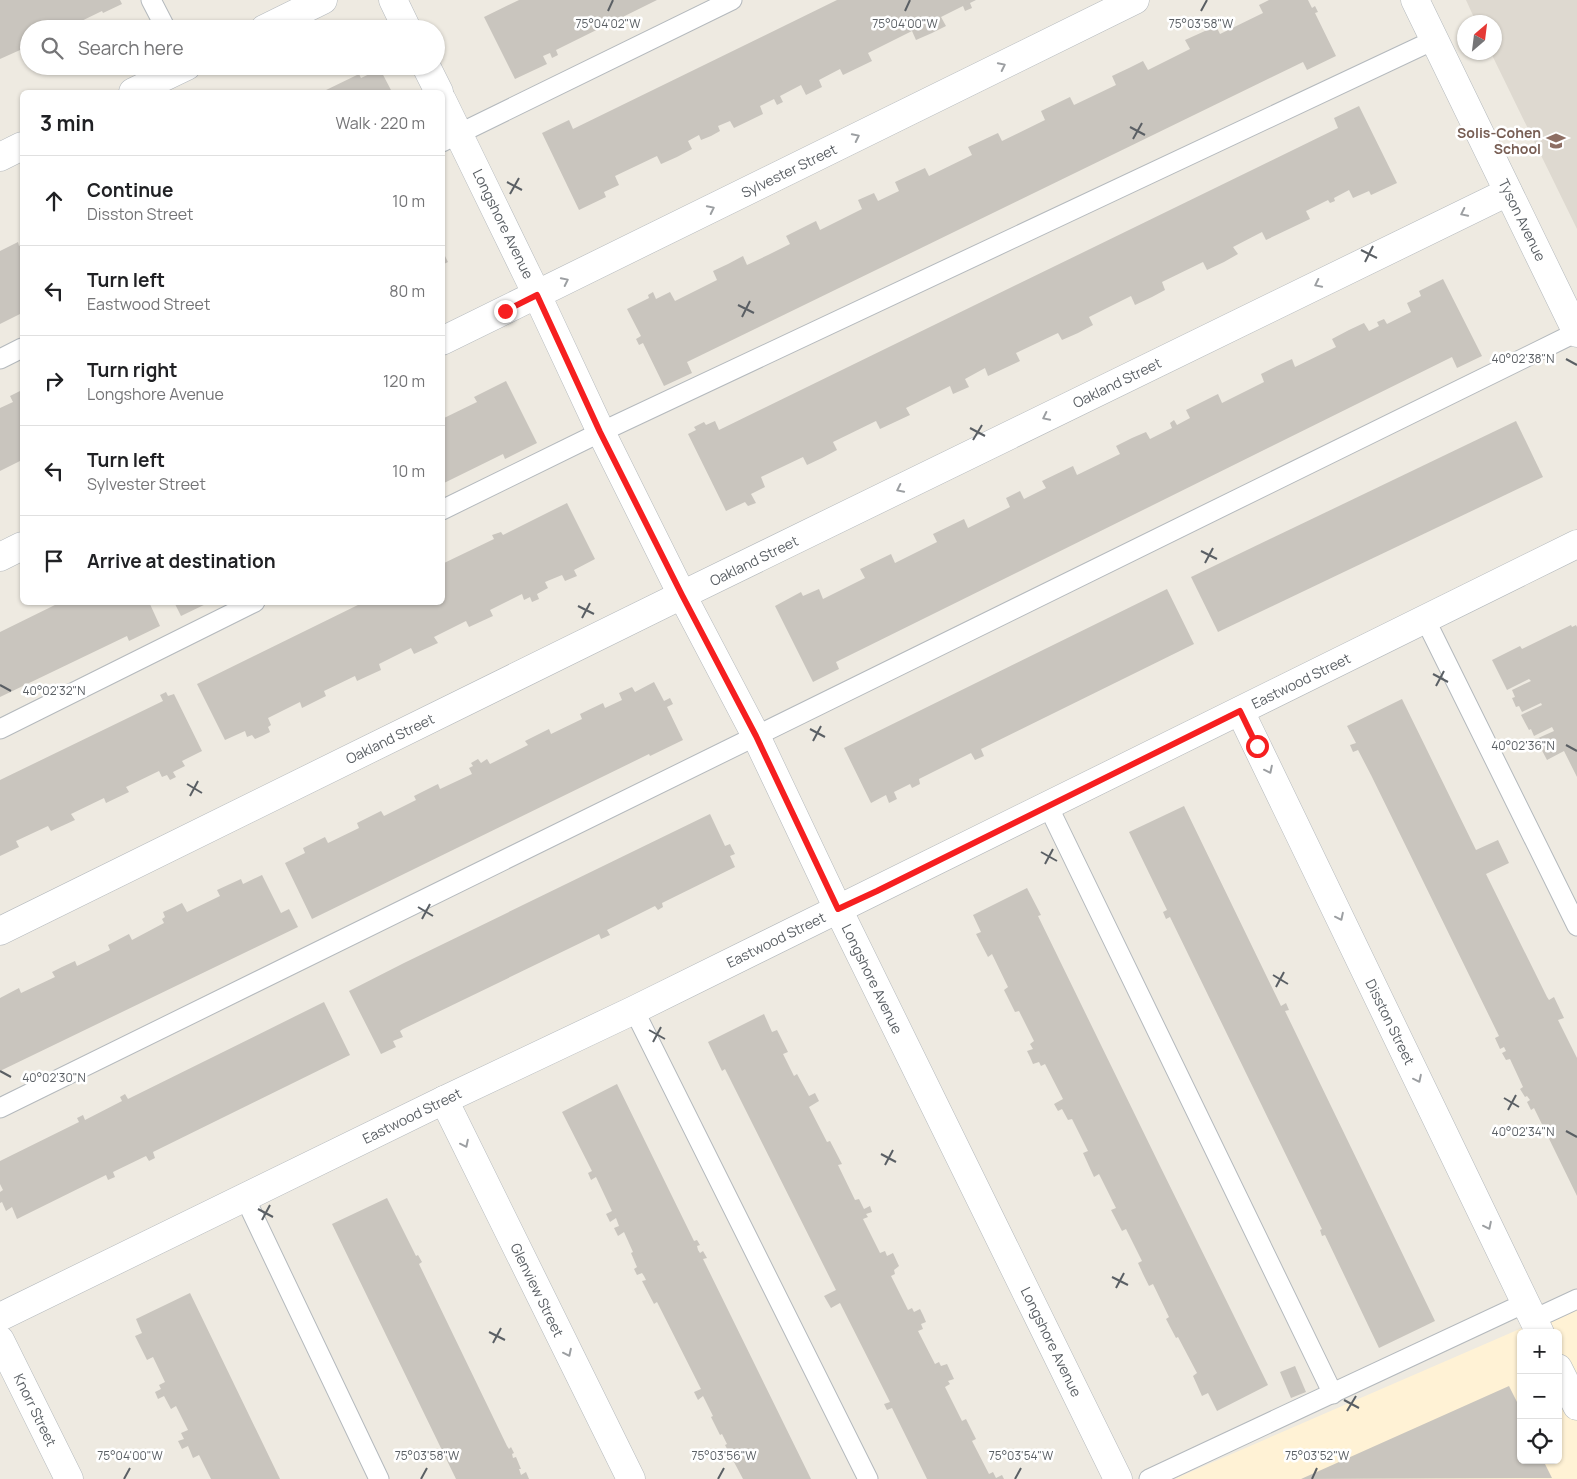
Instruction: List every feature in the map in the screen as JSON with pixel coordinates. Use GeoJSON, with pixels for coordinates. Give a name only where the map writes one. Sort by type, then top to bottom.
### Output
{"type":"FeatureCollection","features":[{"type":"Feature","properties":{"kind":"street"},"geometry":{"type":"LineString","coordinates":[[282,20],[323,0]]}},
{"type":"Feature","properties":{"kind":"street"},"geometry":{"type":"LineString","coordinates":[[393,0],[403,20]]}},
{"type":"Feature","properties":{"kind":"street","name":"Sylvester Street"},"geometry":{"type":"LineString","coordinates":[[445,340],[1135,0]]}},
{"type":"Feature","properties":{"kind":"street","name":"Tyson Avenue"},"geometry":{"type":"LineString","coordinates":[[1415,0],[1577,332]]}},
{"type":"Feature","properties":{"kind":"street"},"geometry":{"type":"LineString","coordinates":[[137,90],[168,75]]}},
{"type":"Feature","properties":{"kind":"street"},"geometry":{"type":"LineString","coordinates":[[430,75],[438,90]]}},
{"type":"Feature","properties":{"kind":"street","name":"Longshore Avenue"},"geometry":{"type":"LineString","coordinates":[[445,113],[451,138],[537,295],[600,432],[756,736],[838,909],[1118,1479]]}},
{"type":"Feature","properties":{"kind":"street"},"geometry":{"type":"LineString","coordinates":[[0,157],[20,147]]}},
{"type":"Feature","properties":{"kind":"street","name":"Oakland Street"},"geometry":{"type":"LineString","coordinates":[[0,931],[682,595],[1508,192]]}},
{"type":"Feature","properties":{"kind":"street","name":"Eastwood Street"},"geometry":{"type":"LineString","coordinates":[[0,1317],[877,891],[1577,544]]}},
{"type":"Feature","properties":{"kind":"street"},"geometry":{"type":"LineString","coordinates":[[0,557],[20,547]]}},
{"type":"Feature","properties":{"kind":"street","name":"Disston Street"},"geometry":{"type":"LineString","coordinates":[[1240,711],[1533,1318]]}},
{"type":"Feature","properties":{"kind":"street","name":"Glenview Street"},"geometry":{"type":"LineString","coordinates":[[444,1100],[631,1479]]}},
{"type":"Feature","properties":{"kind":"street","name":"Knorr Street"},"geometry":{"type":"LineString","coordinates":[[0,1340],[69,1479]]}},
{"type":"Feature","properties":{"kind":"street"},"geometry":{"type":"LineString","coordinates":[[1561,1374],[1577,1406]]}},
{"type":"Feature","properties":{"kind":"lane"},"geometry":{"type":"LineString","coordinates":[[151,0],[161,20]]}},
{"type":"Feature","properties":{"kind":"lane"},"geometry":{"type":"LineString","coordinates":[[451,138],[732,0]]}},
{"type":"Feature","properties":{"kind":"lane"},"geometry":{"type":"LineString","coordinates":[[445,509],[600,432],[1434,40]]}},
{"type":"Feature","properties":{"kind":"lane"},"geometry":{"type":"LineString","coordinates":[[0,1108],[1577,332]]}},
{"type":"Feature","properties":{"kind":"lane"},"geometry":{"type":"LineString","coordinates":[[0,359],[20,349]]}},
{"type":"Feature","properties":{"kind":"lane"},"geometry":{"type":"LineString","coordinates":[[0,729],[249,605]]}},
{"type":"Feature","properties":{"kind":"lane"},"geometry":{"type":"LineString","coordinates":[[1425,619],[1577,926]]}},
{"type":"Feature","properties":{"kind":"lane"},"geometry":{"type":"LineString","coordinates":[[1048,806],[1332,1394]]}},
{"type":"Feature","properties":{"kind":"lane"},"geometry":{"type":"LineString","coordinates":[[634,1010],[868,1479]]}},
{"type":"Feature","properties":{"kind":"lane"},"geometry":{"type":"LineString","coordinates":[[244,1198],[379,1479]]}},
{"type":"Feature","properties":{"kind":"lane"},"geometry":{"type":"LineString","coordinates":[[1149,1479],[1332,1394],[1533,1318],[1577,1299]]}},
{"type":"Feature","properties":{"kind":"shaded area","name":"Solis-Cohen School"},"geometry":{"type":"Polygon","coordinates":[[[1466,0],[1577,0],[1577,229],[1494,60],[1502,60],[1502,15],[1473,15],[1466,0]]]}},
{"type":"Feature","properties":{"kind":"shaded area"},"geometry":{"type":"Polygon","coordinates":[[[1577,1304],[1577,1479],[1174,1479],[1517,1330],[1517,1464],[1562,1464],[1562,1329],[1519,1329],[1577,1304]]]}},
{"type":"Feature","properties":{"kind":"building"},"geometry":{"type":"Polygon","coordinates":[[[0,0],[120,0],[122,4],[84,20],[20,20],[20,50],[0,59],[0,0]]]}},
{"type":"Feature","properties":{"kind":"building"},"geometry":{"type":"Polygon","coordinates":[[[519,0],[657,0],[556,50],[558,55],[552,58],[550,53],[543,56],[547,64],[515,79],[484,17],[519,0]]]}},
{"type":"Feature","properties":{"kind":"building"},"geometry":{"type":"Polygon","coordinates":[[[837,0],[976,0],[970,3],[972,8],[965,11],[963,6],[941,17],[946,26],[916,40],[912,31],[868,53],[872,61],[843,75],[840,69],[819,80],[822,87],[806,95],[801,85],[780,96],[783,102],[777,105],[774,99],[760,106],[763,114],[734,128],[730,121],[718,126],[720,131],[711,136],[701,140],[699,135],[688,141],[692,149],[677,157],[661,164],[657,156],[615,176],[619,185],[604,192],[606,197],[579,210],[542,133],[569,120],[573,129],[837,0]]]}},
{"type":"Feature","properties":{"kind":"building"},"geometry":{"type":"Polygon","coordinates":[[[1269,0],[1308,0],[1312,8],[1315,6],[1318,12],[1315,13],[1336,56],[1307,70],[1303,62],[687,362],[692,373],[664,386],[643,343],[639,345],[636,339],[641,336],[627,309],[649,298],[648,295],[653,292],[656,299],[670,292],[675,301],[717,280],[713,271],[743,256],[747,265],[768,255],[790,244],[786,236],[816,221],[820,230],[862,209],[858,200],[874,193],[878,201],[899,191],[895,182],[925,168],[929,176],[972,155],[968,147],[998,133],[1002,141],[1045,120],[1041,111],[1070,97],[1074,105],[1116,85],[1112,76],[1143,61],[1148,70],[1190,49],[1185,40],[1216,26],[1220,34],[1263,13],[1259,5],[1269,0]]]}},
{"type":"Feature","properties":{"kind":"building"},"geometry":{"type":"Polygon","coordinates":[[[357,75],[360,75],[361,78],[367,75],[383,75],[391,90],[326,90],[357,75]]]}},
{"type":"Feature","properties":{"kind":"building"},"geometry":{"type":"Polygon","coordinates":[[[1359,106],[1397,183],[1371,195],[1369,191],[1353,198],[1349,190],[1334,198],[1335,201],[1330,203],[1328,200],[1306,211],[1310,219],[1266,240],[1262,232],[1233,247],[1238,254],[1224,262],[1207,270],[1203,262],[1162,282],[1165,290],[1135,305],[1131,296],[1089,317],[1093,325],[1078,333],[1062,340],[1058,333],[1016,353],[1020,361],[988,376],[985,368],[965,379],[969,387],[953,394],[950,386],[906,408],[910,415],[880,429],[876,421],[833,442],[837,450],[822,458],[807,465],[803,457],[761,477],[765,487],[751,494],[756,503],[748,506],[745,502],[726,511],[688,434],[696,430],[694,427],[704,422],[706,425],[715,421],[719,430],[1338,128],[1334,118],[1359,106]]]}},
{"type":"Feature","properties":{"kind":"building"},"geometry":{"type":"Polygon","coordinates":[[[18,242],[20,245],[20,314],[0,324],[0,251],[18,242]]]}},
{"type":"Feature","properties":{"kind":"building"},"geometry":{"type":"Polygon","coordinates":[[[1443,279],[1482,356],[1457,368],[1452,357],[836,662],[839,669],[813,682],[775,606],[801,592],[803,596],[819,589],[823,599],[865,578],[860,569],[891,554],[895,563],[937,542],[933,534],[964,519],[968,528],[1010,507],[1006,498],[1020,491],[1024,499],[1046,488],[1042,481],[1073,466],[1077,475],[1120,454],[1116,446],[1146,432],[1150,439],[1172,428],[1170,423],[1174,420],[1177,425],[1190,418],[1186,410],[1218,394],[1222,403],[1264,382],[1261,374],[1277,366],[1292,359],[1295,367],[1336,347],[1332,339],[1349,330],[1364,323],[1369,331],[1379,326],[1377,322],[1384,319],[1387,324],[1411,312],[1407,303],[1421,296],[1419,291],[1443,279]]]}},
{"type":"Feature","properties":{"kind":"building"},"geometry":{"type":"Polygon","coordinates":[[[506,381],[537,443],[505,459],[503,454],[445,483],[445,418],[477,402],[474,397],[506,381]]]}},
{"type":"Feature","properties":{"kind":"building"},"geometry":{"type":"Polygon","coordinates":[[[20,391],[20,461],[0,471],[0,408],[13,402],[10,396],[20,391]]]}},
{"type":"Feature","properties":{"kind":"building"},"geometry":{"type":"Polygon","coordinates":[[[1516,421],[1543,477],[1218,632],[1191,577],[1516,421]]]}},
{"type":"Feature","properties":{"kind":"building"},"geometry":{"type":"Polygon","coordinates":[[[567,503],[595,559],[574,570],[577,576],[565,581],[562,575],[545,582],[548,588],[537,594],[539,599],[532,602],[530,597],[524,600],[522,594],[490,610],[493,616],[469,627],[466,621],[434,637],[438,643],[414,654],[411,648],[379,664],[381,670],[357,681],[355,676],[324,691],[326,696],[302,708],[300,702],[268,718],[271,725],[268,727],[270,732],[262,736],[255,739],[252,735],[247,737],[245,731],[225,740],[197,684],[358,605],[445,605],[445,563],[494,539],[492,535],[501,532],[503,535],[567,503]]]}},
{"type":"Feature","properties":{"kind":"building"},"geometry":{"type":"Polygon","coordinates":[[[1167,589],[1194,644],[981,749],[984,756],[975,760],[971,753],[919,779],[920,784],[912,788],[910,784],[894,792],[897,799],[889,803],[886,795],[871,803],[844,748],[1167,589]]]}},
{"type":"Feature","properties":{"kind":"building"},"geometry":{"type":"Polygon","coordinates":[[[55,605],[150,605],[160,626],[129,641],[127,636],[0,697],[0,632],[55,605]]]}},
{"type":"Feature","properties":{"kind":"building"},"geometry":{"type":"Polygon","coordinates":[[[176,605],[204,605],[181,616],[176,605]]]}},
{"type":"Feature","properties":{"kind":"building"},"geometry":{"type":"Polygon","coordinates":[[[1571,625],[1572,627],[1576,625],[1577,627],[1577,777],[1564,751],[1547,760],[1536,739],[1554,731],[1552,727],[1534,736],[1521,715],[1542,705],[1541,703],[1522,712],[1519,706],[1516,707],[1512,698],[1515,697],[1512,690],[1531,681],[1529,679],[1507,690],[1492,660],[1520,646],[1522,649],[1571,625]]]}},
{"type":"Feature","properties":{"kind":"building"},"geometry":{"type":"Polygon","coordinates":[[[654,682],[664,701],[670,698],[673,704],[667,707],[683,740],[650,756],[649,754],[312,919],[285,863],[305,853],[303,848],[325,837],[328,843],[359,828],[357,823],[381,811],[384,816],[416,800],[414,796],[438,784],[440,789],[472,774],[469,768],[473,766],[471,763],[478,759],[481,763],[487,759],[490,764],[528,745],[525,741],[549,729],[551,734],[582,719],[580,714],[603,703],[605,708],[622,700],[619,693],[632,687],[635,692],[654,682]]]}},
{"type":"Feature","properties":{"kind":"building"},"geometry":{"type":"Polygon","coordinates":[[[166,692],[168,696],[174,694],[202,751],[182,761],[185,766],[173,772],[176,777],[170,780],[167,775],[162,777],[159,771],[126,787],[129,792],[106,803],[104,798],[71,814],[75,820],[51,831],[48,826],[16,841],[19,847],[0,856],[0,780],[163,701],[160,695],[166,692]]]}},
{"type":"Feature","properties":{"kind":"building"},"geometry":{"type":"Polygon","coordinates":[[[1402,699],[1476,850],[1498,840],[1509,863],[1486,874],[1547,997],[1549,1000],[1554,997],[1564,1018],[1558,1020],[1577,1058],[1577,1196],[1534,1108],[1531,1110],[1527,1102],[1530,1100],[1527,1096],[1525,1097],[1520,1089],[1523,1087],[1510,1059],[1506,1060],[1502,1053],[1506,1051],[1504,1047],[1500,1049],[1495,1038],[1499,1036],[1371,775],[1358,750],[1353,752],[1350,745],[1356,743],[1347,726],[1402,699]]]}},
{"type":"Feature","properties":{"kind":"building"},"geometry":{"type":"Polygon","coordinates":[[[1184,806],[1281,1006],[1286,1003],[1289,1010],[1285,1011],[1435,1321],[1379,1348],[1325,1235],[1322,1236],[1320,1230],[1322,1229],[1170,917],[1166,919],[1163,912],[1167,910],[1129,832],[1184,806]]]}},
{"type":"Feature","properties":{"kind":"building"},"geometry":{"type":"Polygon","coordinates":[[[710,814],[725,846],[730,844],[735,854],[730,856],[735,867],[662,903],[663,907],[658,910],[655,906],[607,930],[610,935],[601,939],[599,934],[403,1029],[400,1031],[403,1037],[393,1041],[396,1047],[381,1054],[349,991],[710,814]]]}},
{"type":"Feature","properties":{"kind":"building"},"geometry":{"type":"Polygon","coordinates":[[[262,875],[281,913],[289,909],[298,927],[0,1071],[0,998],[19,988],[21,993],[55,977],[52,972],[75,961],[77,966],[110,950],[108,945],[129,934],[132,940],[164,923],[162,919],[165,917],[163,912],[182,903],[187,912],[220,896],[217,890],[241,879],[243,884],[262,875]]]}},
{"type":"Feature","properties":{"kind":"building"},"geometry":{"type":"Polygon","coordinates":[[[1027,888],[1041,915],[1038,916],[1268,1385],[1217,1411],[1208,1393],[1202,1396],[1193,1376],[1197,1373],[1166,1319],[1169,1317],[1153,1284],[1149,1286],[1143,1274],[1138,1263],[1142,1261],[1126,1229],[1122,1231],[1111,1210],[1116,1208],[1099,1174],[1094,1177],[1083,1153],[1088,1151],[1072,1119],[1068,1120],[1062,1109],[1058,1111],[1054,1104],[1063,1099],[1045,1064],[1041,1066],[1039,1062],[1033,1064],[1027,1051],[1033,1049],[1030,1044],[1034,1041],[1019,1011],[1015,1012],[1004,990],[1008,987],[992,954],[988,957],[976,934],[981,932],[973,915],[1027,888]]]}},
{"type":"Feature","properties":{"kind":"building"},"geometry":{"type":"Polygon","coordinates":[[[324,1002],[350,1055],[153,1152],[155,1158],[149,1161],[146,1156],[113,1172],[115,1177],[108,1180],[106,1175],[17,1219],[12,1207],[6,1211],[2,1202],[0,1203],[0,1192],[3,1190],[0,1184],[0,1161],[79,1122],[77,1118],[83,1115],[85,1120],[122,1101],[120,1097],[125,1094],[128,1099],[324,1002]]]}},
{"type":"Feature","properties":{"kind":"building"},"geometry":{"type":"Polygon","coordinates":[[[764,1014],[772,1032],[777,1030],[788,1052],[783,1054],[794,1076],[797,1074],[809,1096],[815,1093],[819,1101],[809,1107],[827,1142],[830,1141],[842,1164],[838,1165],[855,1200],[859,1199],[864,1209],[870,1206],[872,1212],[866,1214],[868,1217],[863,1219],[880,1253],[885,1251],[887,1256],[893,1253],[899,1266],[894,1270],[895,1274],[891,1276],[908,1310],[912,1308],[914,1312],[920,1309],[923,1315],[926,1322],[921,1324],[923,1329],[918,1331],[935,1364],[939,1362],[941,1366],[947,1364],[954,1379],[948,1381],[950,1384],[945,1387],[962,1421],[966,1419],[976,1439],[972,1441],[989,1474],[993,1472],[996,1478],[1002,1475],[1004,1479],[927,1479],[892,1408],[887,1410],[884,1404],[890,1402],[840,1303],[831,1308],[824,1296],[836,1290],[725,1069],[722,1071],[708,1042],[764,1014]]]}},
{"type":"Feature","properties":{"kind":"building"},"geometry":{"type":"Polygon","coordinates":[[[617,1084],[694,1241],[697,1240],[700,1245],[697,1246],[698,1250],[700,1253],[703,1251],[707,1258],[703,1259],[811,1479],[743,1479],[725,1445],[727,1444],[722,1434],[720,1435],[711,1417],[713,1416],[703,1396],[698,1400],[694,1392],[701,1389],[657,1302],[654,1304],[642,1281],[646,1280],[644,1276],[642,1273],[637,1275],[634,1269],[637,1267],[631,1253],[633,1252],[624,1232],[618,1236],[614,1228],[619,1226],[616,1218],[610,1222],[606,1214],[612,1211],[596,1177],[591,1180],[588,1173],[592,1171],[562,1112],[617,1084]]]}},
{"type":"Feature","properties":{"kind":"building"},"geometry":{"type":"Polygon","coordinates":[[[387,1198],[416,1256],[418,1255],[422,1262],[419,1264],[507,1446],[509,1449],[511,1447],[514,1453],[512,1454],[513,1458],[516,1457],[521,1469],[519,1469],[521,1475],[526,1472],[529,1479],[456,1479],[332,1224],[387,1198]]]}},
{"type":"Feature","properties":{"kind":"building"},"geometry":{"type":"Polygon","coordinates":[[[190,1293],[280,1479],[211,1479],[199,1455],[193,1458],[188,1446],[182,1449],[178,1441],[184,1439],[181,1433],[188,1430],[176,1406],[171,1409],[164,1396],[158,1399],[155,1392],[161,1389],[159,1385],[165,1382],[153,1357],[147,1360],[135,1336],[142,1333],[136,1319],[190,1293]]]}},
{"type":"Feature","properties":{"kind":"building"},"geometry":{"type":"Polygon","coordinates":[[[1295,1366],[1306,1392],[1291,1398],[1280,1372],[1295,1366]]]}},
{"type":"Feature","properties":{"kind":"building"},"geometry":{"type":"Polygon","coordinates":[[[1509,1386],[1517,1402],[1517,1464],[1545,1464],[1552,1478],[1301,1479],[1509,1386]]]}},
{"type":"Feature","properties":{"kind":"place","name":"Solis-Cohen School"},"geometry":{"type":"Point","coordinates":[1556,141]}},
{"type":"Feature","properties":{"kind":"route"},"geometry":{"type":"LineString","coordinates":[[505,311],[537,295],[600,432],[756,736],[838,909],[1240,711],[1257,746]]}}]}
